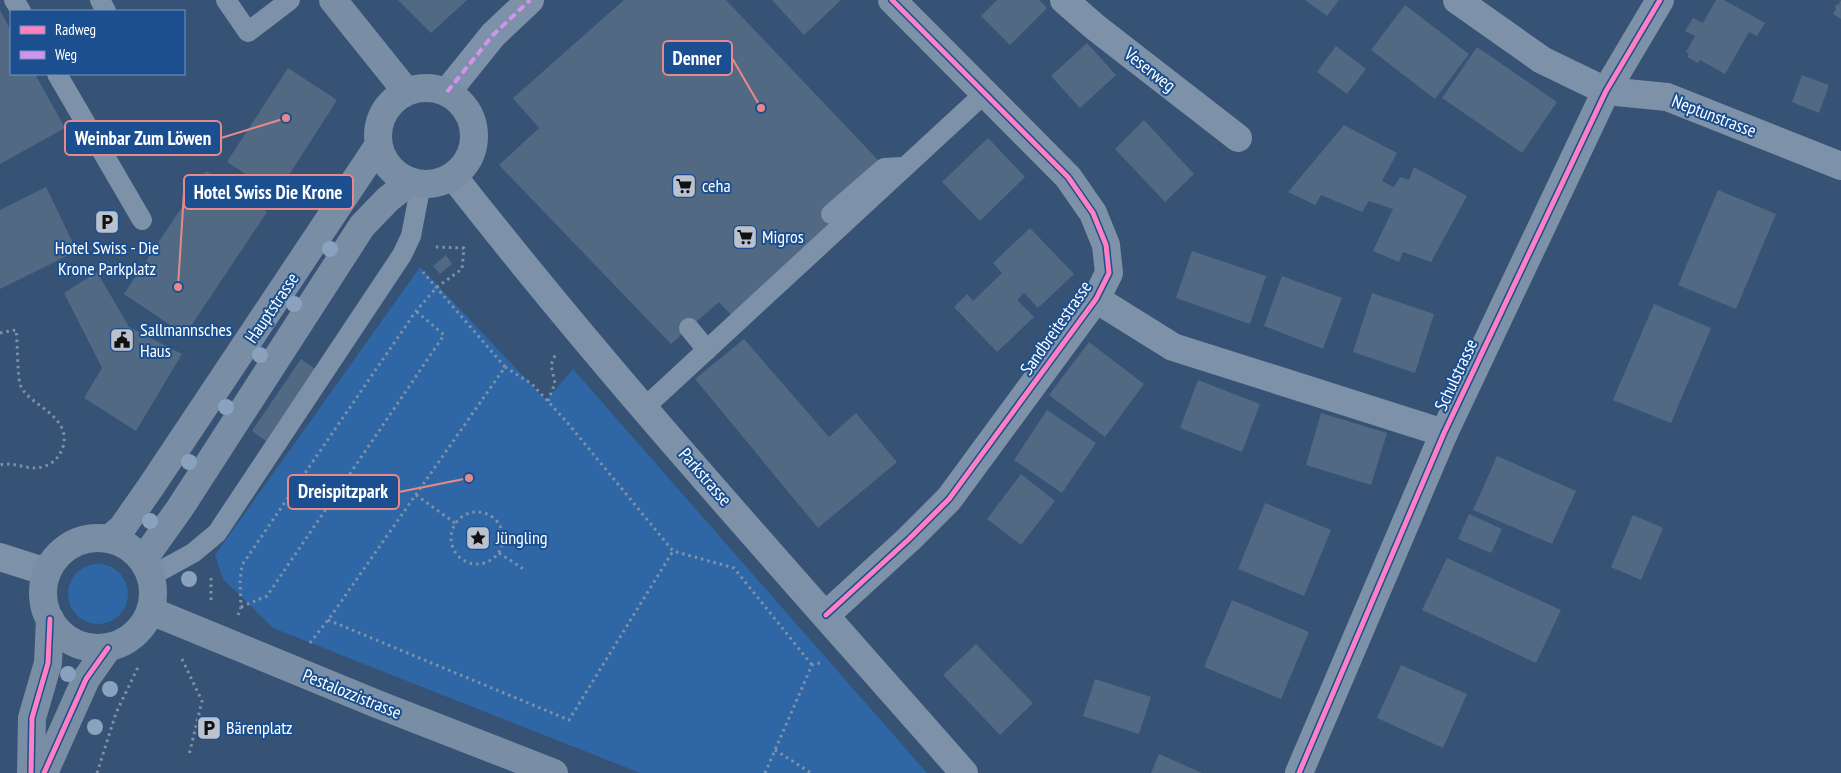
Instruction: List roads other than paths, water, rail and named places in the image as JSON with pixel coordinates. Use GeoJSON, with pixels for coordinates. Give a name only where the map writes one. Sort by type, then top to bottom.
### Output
{"type":"FeatureCollection","features":[{"type":"Feature","properties":{"kind":"street"},"geometry":{"type":"LineString","coordinates":[[333,0],[406,91]]}},
{"type":"Feature","properties":{"kind":"street"},"geometry":{"type":"LineString","coordinates":[[447,92],[493,35],[530,0]]}},
{"type":"Feature","properties":{"kind":"street","name":"Sandbreitestrasse"},"geometry":{"type":"LineString","coordinates":[[826,615],[909,539],[948,499],[1096,299],[1109,273],[1106,245],[1093,213],[1068,177],[892,0]]}},
{"type":"Feature","properties":{"kind":"street","name":"Veserweg"},"geometry":{"type":"LineString","coordinates":[[1064,0],[1095,27],[1238,138]]}},
{"type":"Feature","properties":{"kind":"street","name":"Neptunstrasse"},"geometry":{"type":"LineString","coordinates":[[1457,0],[1542,60],[1606,91],[1667,97],[1841,166]]}},
{"type":"Feature","properties":{"kind":"street","name":"Schulstrasse"},"geometry":{"type":"LineString","coordinates":[[1299,773],[1444,433],[1606,91],[1660,0]]}},
{"type":"Feature","properties":{"kind":"street"},"geometry":{"type":"LineString","coordinates":[[420,87],[434,88],[447,92],[466,109],[472,121],[474,145],[462,168],[453,176],[434,184],[416,183],[391,169],[383,159],[378,146],[378,130],[382,114],[393,100],[406,91],[420,87]]}},
{"type":"Feature","properties":{"kind":"street","name":"Hauptstrasse"},"geometry":{"type":"LineString","coordinates":[[109,539],[122,528],[150,488],[378,146]]}},
{"type":"Feature","properties":{"kind":"street","name":"Parkstrasse"},"geometry":{"type":"LineString","coordinates":[[453,176],[595,352],[964,773]]}},
{"type":"Feature","properties":{"kind":"street","name":"Hauptstrasse"},"geometry":{"type":"LineString","coordinates":[[147,568],[180,508],[362,226],[371,215],[416,183]]}},
{"type":"Feature","properties":{"kind":"street","name":"Sandbreitestrasse"},"geometry":{"type":"LineString","coordinates":[[1096,299],[1173,347],[1444,433]]}},
{"type":"Feature","properties":{"kind":"street"},"geometry":{"type":"LineString","coordinates":[[94,538],[109,539],[122,543],[133,550],[147,568],[154,594],[151,611],[142,628],[127,641],[108,648],[88,648],[70,640],[55,627],[50,619],[46,610],[43,590],[48,572],[55,559],[66,549],[79,542],[94,538]]}},
{"type":"Feature","properties":{"kind":"street"},"geometry":{"type":"LineString","coordinates":[[0,557],[48,572]]}},
{"type":"Feature","properties":{"kind":"street","name":"Pestalozzistrasse"},"geometry":{"type":"LineString","coordinates":[[151,611],[376,704],[554,773]]}},
{"type":"Feature","properties":{"kind":"street"},"geometry":{"type":"LineString","coordinates":[[31,773],[32,718],[48,663],[50,619]]}},
{"type":"Feature","properties":{"kind":"street"},"geometry":{"type":"LineString","coordinates":[[44,773],[86,679],[108,648]]}},
{"type":"Feature","properties":{"kind":"lane"},"geometry":{"type":"LineString","coordinates":[[226,0],[248,32],[290,0]]}},
{"type":"Feature","properties":{"kind":"lane"},"geometry":{"type":"LineString","coordinates":[[58,75],[142,220]]}},
{"type":"Feature","properties":{"kind":"lane"},"geometry":{"type":"LineString","coordinates":[[644,408],[985,93]]}},
{"type":"Feature","properties":{"kind":"lane"},"geometry":{"type":"LineString","coordinates":[[831,214],[884,168],[906,167]]}},
{"type":"Feature","properties":{"kind":"lane"},"geometry":{"type":"LineString","coordinates":[[147,568],[193,553],[217,532],[402,255],[411,236],[416,183]]}},
{"type":"Feature","properties":{"kind":"lane"},"geometry":{"type":"LineString","coordinates":[[689,328],[707,350]]}},
{"type":"Feature","properties":{"kind":"place","name":"Denner"},"geometry":{"type":"Point","coordinates":[761,108]}},
{"type":"Feature","properties":{"kind":"place","name":"Weinbar Zum Löwen"},"geometry":{"type":"Point","coordinates":[286,118]}},
{"type":"Feature","properties":{"kind":"place","name":"ceha"},"geometry":{"type":"Point","coordinates":[684,186]}},
{"type":"Feature","properties":{"kind":"place","name":"Hotel Swiss - Die Krone Parkplatz"},"geometry":{"type":"Point","coordinates":[107,222]}},
{"type":"Feature","properties":{"kind":"place","name":"Migros"},"geometry":{"type":"Point","coordinates":[745,237]}},
{"type":"Feature","properties":{"kind":"place","name":"Hotel Swiss Die Krone"},"geometry":{"type":"Point","coordinates":[178,287]}},
{"type":"Feature","properties":{"kind":"place","name":"Sallmannsches Haus"},"geometry":{"type":"Point","coordinates":[122,340]}},
{"type":"Feature","properties":{"kind":"place","name":"Dreispitzpark"},"geometry":{"type":"Point","coordinates":[469,478]}},
{"type":"Feature","properties":{"kind":"place","name":"Jüngling"},"geometry":{"type":"Point","coordinates":[478,538]}},
{"type":"Feature","properties":{"kind":"place","name":"Bärenplatz"},"geometry":{"type":"Point","coordinates":[209,728]}}]}
